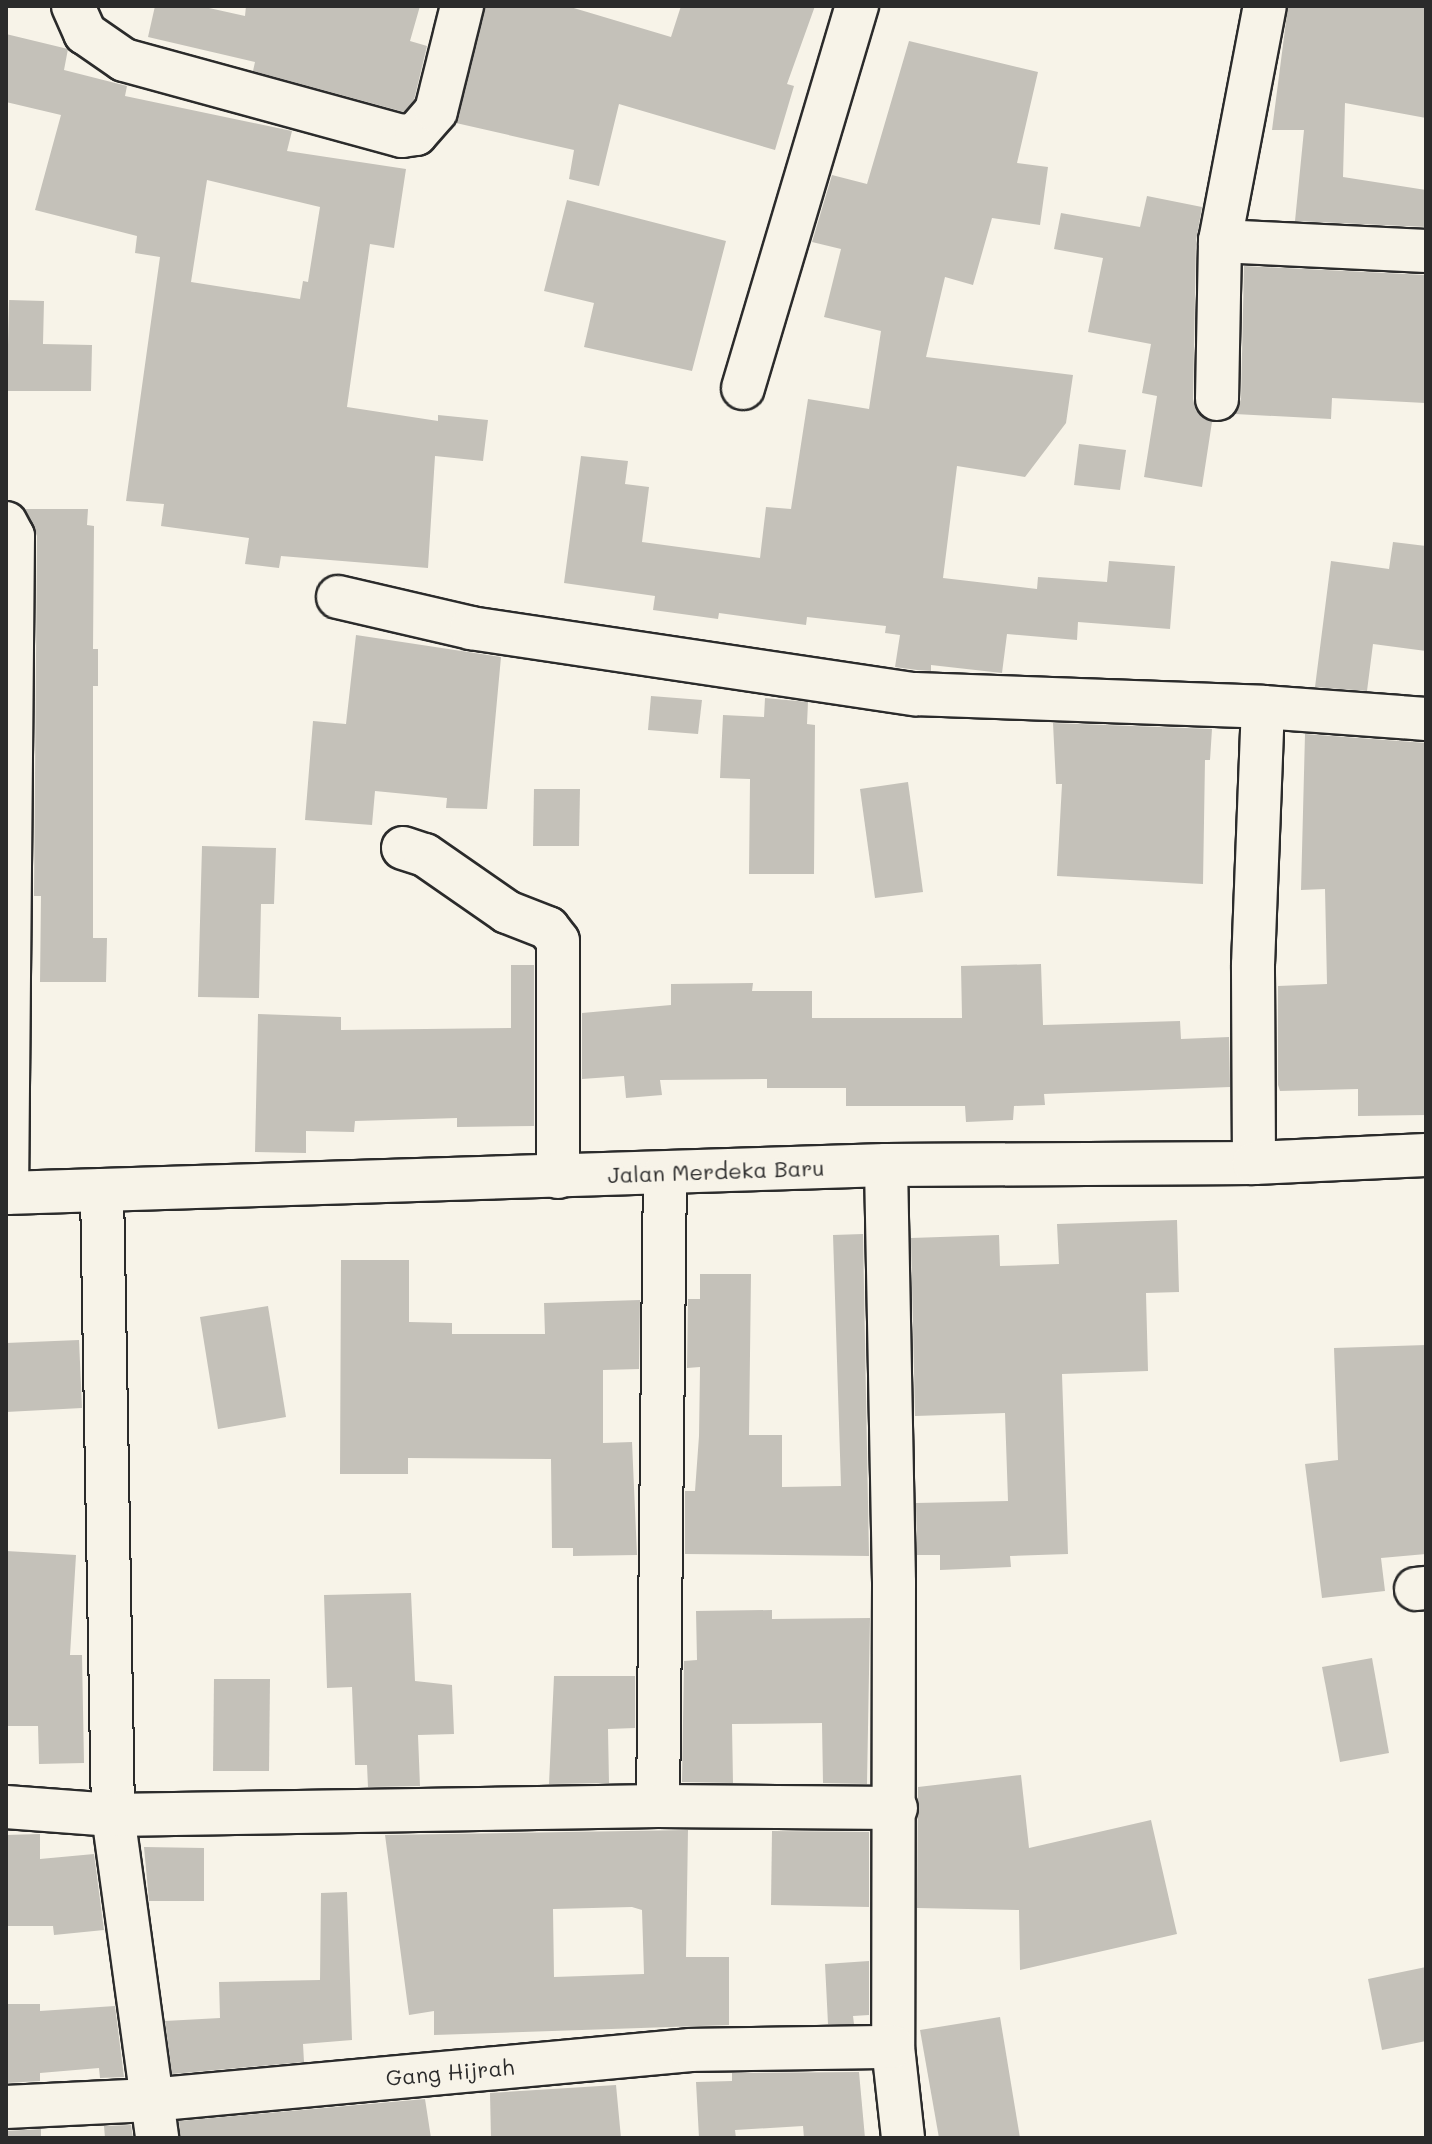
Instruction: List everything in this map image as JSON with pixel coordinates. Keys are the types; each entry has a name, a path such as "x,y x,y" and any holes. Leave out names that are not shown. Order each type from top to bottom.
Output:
{"street":[{"path":"60,8 85,33 124,60 402,136 416,134 436,111 462,6"},
{"path":"743,388 857,6"},
{"path":"1217,399 1220,241 1265,6"},
{"path":"1220,241 1426,251"},
{"path":"6,523 13,536 7,1193"},
{"path":"338,597 471,628 915,694 1263,707 1426,719"},
{"path":"1254,1163 1253,965 1263,707"},
{"path":"403,848 425,855 507,912 548,928 558,941 558,1177"},
{"name":"Jalan Merdeka Baru","path":"7,1193 886,1165 1254,1163 1426,1155"},
{"path":"886,1165 896,1808 893,2047 903,2138"},
{"path":"658,1806 665,1173"},
{"path":"102,1190 113,1815 154,2119"},
{"path":"6,1807 113,1815 658,1806 896,1808"},
{"name":"Gang Hijrah","path":"6,2107 154,2119 691,2050 893,2047"}],"building":[{"path":"155,6 200,6 245,16 246,6 420,6 410,41 427,46 414,100 404,112 253,71 255,62 148,37"},
{"path":"485,6 567,6 671,37 681,6 815,6 787,84 794,86 775,150 619,104 599,186 569,179 574,150 456,123"},
{"path":"1288,6 1426,6 1426,118 1345,103 1343,177 1426,190 1426,227 1295,221 1304,130 1272,130"},
{"path":"6,34 68,49 64,70 127,86 125,96 292,131 287,151 406,169 394,248 370,244 347,407 438,421 438,415 488,420 483,461 435,456 428,568 281,556 279,568 245,564 249,538 161,526 164,504 126,501 160,257 135,253 137,236 35,210 61,115 6,102","holes":["207,180 320,207 308,282 303,281 300,299 191,282"]},
{"path":"909,41 1038,72 1017,163 1048,167 1040,225 992,218 973,285 945,277 926,357 1073,375 1066,423 1025,477 957,466 943,578 1037,589 1038,577 1107,582 1109,561 1175,566 1170,629 1078,622 1077,640 1007,634 1002,673 931,665 931,671 917,670 895,667 900,635 885,633 886,626 807,617 806,625 719,613 718,619 653,610 655,596 564,583 581,456 628,461 625,484 649,487 642,542 760,558 766,507 791,509 808,399 869,409 881,331 824,317 841,249 812,242 832,175 867,184"},
{"path":"1147,196 1202,207 1196,241 1193,399 1196,411 1212,422 1202,487 1144,477 1157,396 1142,393 1151,344 1088,332 1103,258 1054,249 1061,213 1140,227"},
{"path":"567,200 726,241 692,371 584,347 594,303 544,291"},
{"path":"1244,266 1426,275 1425,403 1332,398 1331,419 1235,414 1241,399"},
{"path":"9,300 44,301 43,344 92,345 91,391 7,391"},
{"path":"1079,444 1126,450 1120,490 1074,485"},
{"path":"25,509 88,509 87,525 94,526 93,649 98,649 98,686 93,686 93,938 107,938 106,982 40,982 41,896 34,896 37,536"},
{"path":"1393,542 1426,546 1426,651 1373,644 1367,691 1315,687 1331,561 1389,569"},
{"path":"356,635 501,657 487,809 446,808 447,798 375,791 372,825 305,820 313,721 346,724"},
{"path":"651,696 702,700 698,734 648,730"},
{"path":"765,698 808,702 807,724 815,725 814,874 749,874 750,779 720,778 723,715 764,717"},
{"path":"1053,723 1212,729 1210,760 1205,760 1203,884 1057,876 1062,784 1056,784"},
{"path":"1305,734 1426,743 1426,1115 1358,1116 1358,1089 1280,1091 1278,1085 1278,986 1327,984 1325,889 1301,890"},
{"path":"908,782 923,892 875,898 860,789"},
{"path":"534,789 580,789 579,846 533,846"},
{"path":"202,846 276,848 274,904 261,904 259,998 198,997"},
{"path":"1041,964 1043,1025 1180,1021 1181,1039 1229,1037 1230,1087 1044,1094 1045,1105 1014,1106 1013,1120 966,1122 965,1106 846,1106 846,1088 767,1088 767,1079 660,1080 662,1095 626,1098 624,1076 582,1079 582,1013 671,1005 671,984 753,983 752,991 812,991 812,1018 962,1018 961,966"},
{"path":"511,965 534,965 534,1126 457,1127 457,1118 355,1121 354,1132 306,1131 306,1153 255,1152 258,1014 341,1017 341,1030 511,1028"},
{"path":"1177,1220 1179,1292 1146,1293 1148,1371 1062,1374 1068,1554 1010,1556 1011,1567 940,1570 940,1555 917,1555 916,1503 1008,1501 1005,1413 915,1416 911,1238 999,1235 1000,1266 1059,1264 1057,1224"},
{"path":"863,1234 869,1556 685,1554 685,1491 695,1491 700,1367 687,1368 688,1299 700,1299 700,1274 751,1274 749,1435 782,1435 782,1487 841,1486 833,1235"},
{"path":"341,1260 409,1260 409,1322 452,1323 452,1334 545,1334 544,1303 640,1300 639,1369 603,1370 603,1443 632,1442 637,1555 573,1556 573,1548 552,1548 551,1459 408,1458 408,1474 340,1474"},
{"path":"268,1306 286,1417 218,1429 200,1317"},
{"path":"79,1340 82,1408 6,1412 6,1343"},
{"path":"1426,1345 1426,1554 1381,1558 1385,1591 1322,1598 1305,1464 1338,1460 1334,1348"},
{"path":"6,1551 76,1555 70,1655 82,1655 84,1763 39,1764 38,1726 6,1726"},
{"path":"411,1593 415,1681 452,1685 454,1734 418,1735 420,1786 368,1787 367,1765 355,1765 352,1687 327,1688 324,1595"},
{"path":"772,1610 772,1619 870,1618 867,1784 823,1783 822,1723 732,1724 733,1783 682,1782 684,1661 697,1660 696,1611"},
{"path":"1372,1658 1389,1753 1340,1762 1322,1667"},
{"path":"554,1676 635,1676 635,1728 608,1729 609,1783 549,1784"},
{"path":"214,1679 270,1679 269,1771 213,1771"},
{"path":"1021,1775 1029,1848 1151,1820 1177,1934 1020,1970 1019,1910 917,1908 918,1787"},
{"path":"688,1830 686,1957 729,1957 729,2025 434,2035 434,2011 409,2015 385,1835","holes":["632,1907 642,1910 644,1974 554,1977 553,1909"]},
{"path":"772,1831 869,1832 869,1907 771,1905"},
{"path":"40,1834 40,1859 94,1854 104,1930 54,1935 53,1926 6,1926 6,1835"},
{"path":"144,1847 204,1848 204,1901 149,1901"},
{"path":"347,1892 352,2040 303,2044 304,2062 172,2074 165,2021 220,2018 219,1982 320,1980 321,1893"},
{"path":"869,1961 869,2015 853,2016 854,2024 828,2024 825,1964"},
{"path":"1426,1967 1426,2041 1382,2050 1368,1979"},
{"path":"6,2004 40,2004 40,2011 115,2006 124,2077 100,2078 99,2068 40,2073 40,2081 6,2083"},
{"path":"1000,2017 1020,2138 939,2138 920,2030"},
{"path":"859,2072 865,2138 804,2138 803,2126 735,2130 736,2138 699,2138 696,2082 732,2081 732,2073"},
{"path":"616,2085 621,2138 491,2138 490,2093"},
{"path":"425,2099 431,2138 180,2138 179,2121"},
{"path":"131,2125 133,2138 105,2138 104,2126"},
{"path":"41,2129 41,2138 6,2138 6,2131"}]}
